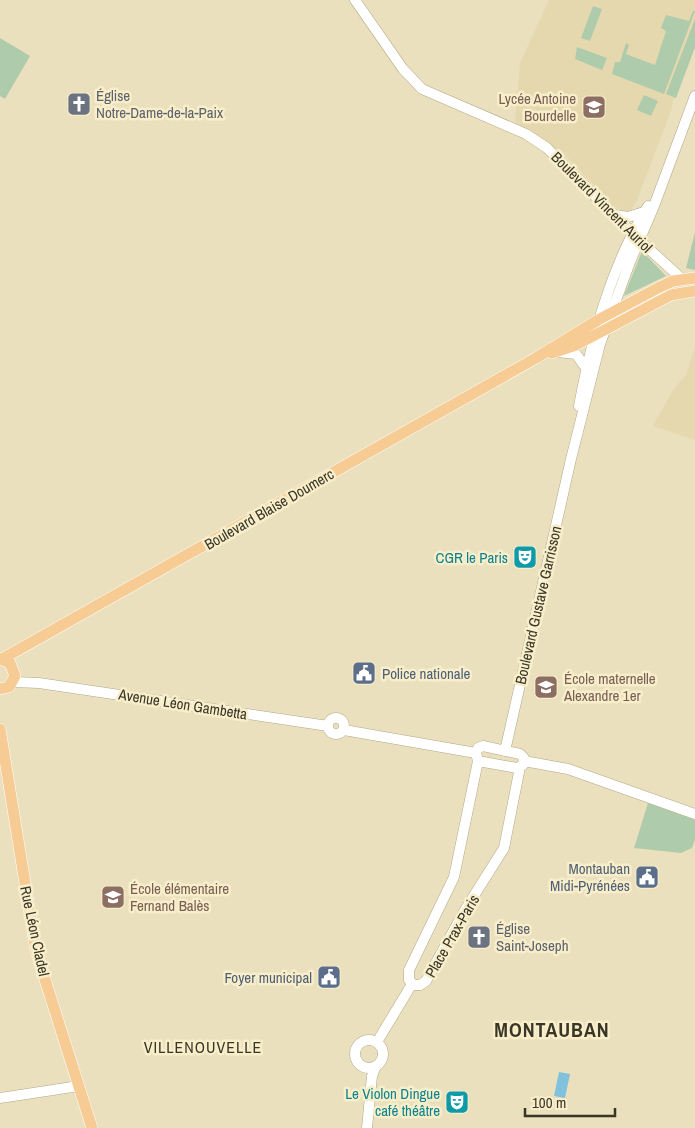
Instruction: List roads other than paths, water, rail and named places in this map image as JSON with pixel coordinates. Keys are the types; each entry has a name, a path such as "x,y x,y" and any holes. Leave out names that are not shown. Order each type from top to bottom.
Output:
{"main road":[{"name":"Boulevard Vincent Auriol","path":"357,2 403,69 422,89 526,134 555,154 636,237 682,279"},
{"path":"636,237 662,181 695,96"},
{"path":"610,314 644,212 662,181"},
{"path":"615,215 628,217 644,212"},
{"name":"Boulevard Gustave Garrisson","path":"505,751 602,325 636,237"},
{"name":"Boulevard Blaise Doumerc","path":"536,358 555,352 593,335 610,314 658,288 682,279 695,278"},
{"name":"Boulevard Blaise Doumerc","path":"1,659 536,358 602,325 670,295 695,291"},
{"name":"Boulevard Gustave Garrisson","path":"571,459 570,450 593,335"},
{"path":"555,352 576,354 586,368"},
{"path":"1,659 10,663 14,676 1,692"},
{"name":"Avenue Léon Gambetta","path":"14,676 39,683 328,726 331,720 338,718 344,722 344,730 477,757 522,764"},
{"name":"Rue Léon Cladel","path":"0,729 36,951 92,1128"},
{"path":"477,757 480,746 520,754 522,764 568,769 695,814"},
{"name":"Place Prax-Paris","path":"477,757 454,877 409,970 408,977 412,984 422,984 428,976 504,848 522,764"},
{"path":"409,970 415,966 420,966 425,969 428,976"},
{"path":"377,1042 412,984"},
{"path":"365,1128 367,1075 364,1067 356,1059 356,1047 363,1041 377,1042"},
{"path":"365,1128 372,1076 383,1054 377,1042"},
{"path":"364,1067 376,1066"},
{"path":"0,1098 79,1086"}],"water":[{"path":"559,1072 570,1074 565,1098 554,1096"}],"place":[{"name":"Église Notre-Dame-de-la-Paix","path":"79,104"},
{"name":"Lycée Antoine Bourdelle","path":"594,107"},
{"name":"CGR le Paris","path":"525,557"},
{"name":"Police nationale","path":"364,673"},
{"name":"École maternelle Alexandre 1er","path":"546,687"},
{"name":"Montauban Midi-Pyrénées","path":"647,877"},
{"name":"École élémentaire Fernand Balès","path":"113,897"},
{"name":"Église Saint-Joseph","path":"479,937"},
{"name":"Foyer municipal","path":"329,977"},
{"name":"Le Violon Dingue café théâtre","path":"457,1102"}],"district":[{"name":"MONTAUBAN","path":"552,1029"},
{"name":"VILLENOUVELLE","path":"203,1047"}]}
